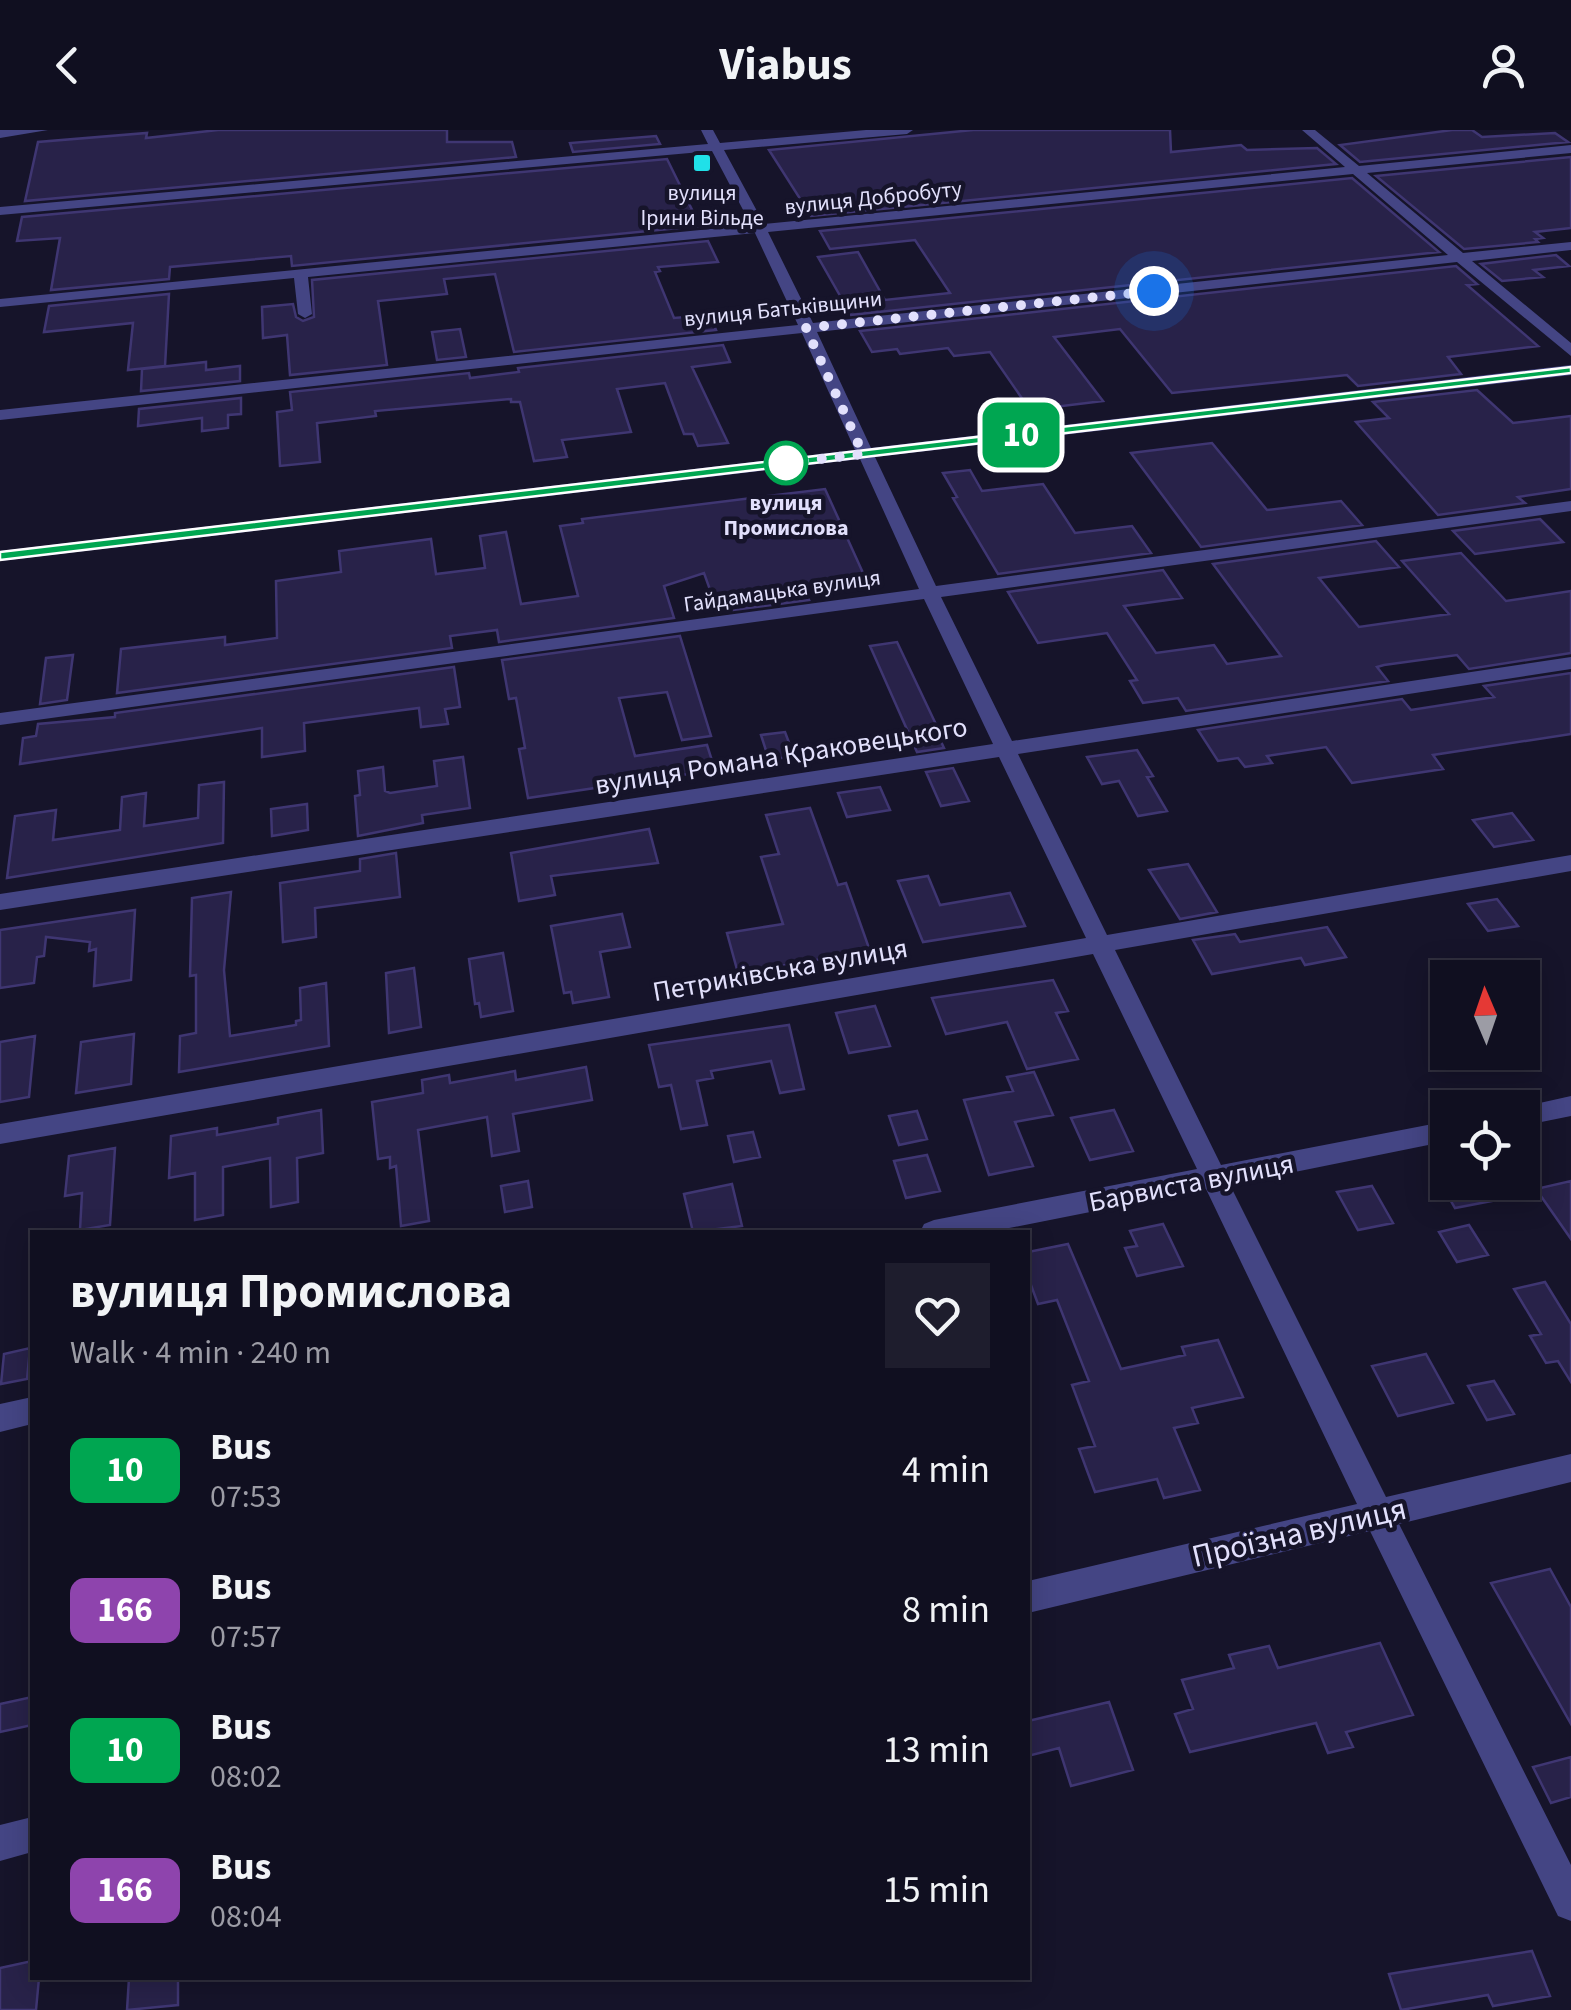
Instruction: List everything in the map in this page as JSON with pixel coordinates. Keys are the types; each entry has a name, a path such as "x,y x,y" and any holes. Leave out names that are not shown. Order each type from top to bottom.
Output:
{"street":[{"path":"0,134 42,130"},
{"path":"0,211 712,138 907,130"},
{"path":"1308,130 1571,350"},
{"path":"712,138 1374,1513 1571,1904"},
{"name":"вулиця Добробуту","path":"0,303 1571,148"},
{"name":"вулиця Батьківщини","path":"0,415 1571,246"},
{"path":"301,273 305,314"},
{"path":"0,556 1571,370"},
{"name":"Гайдамацька вулиця","path":"0,720 1571,506"},
{"name":"вулиця Романа Краковецького","path":"0,902 1571,662"},
{"name":"Петриківська вулиця","path":"0,1134 1571,863"},
{"path":"1540,1112 1571,1106"},
{"name":"Барвиста вулиця","path":"944,1230 1430,1135"},
{"path":"0,1418 30,1412"},
{"name":"Проїзна вулиця","path":"1030,1596 1571,1468"},
{"path":"0,1843 30,1836"}],"building":[{"path":"218,130 447,130 447,142 512,142 516,157 25,201 38,142 147,133 146,138"},
{"path":"973,130 1170,130 1171,152 1241,145 1247,150 1317,148 1336,164 811,216 769,150"},
{"path":"1472,130 1482,137 1555,133 1568,142 1360,162 1340,145"},
{"path":"656,136 660,144 573,152 570,143"},
{"path":"1571,157 1571,228 1535,232 1543,238 1535,239 1538,242 1464,249 1376,176"},
{"path":"667,159 700,226 292,266 291,256 170,267 169,279 51,290 60,238 17,241 22,217"},
{"path":"1352,178 1439,252 851,315 818,257 858,252 885,300 950,293 915,240 830,249 820,231"},
{"path":"708,241 718,262 658,267 660,271 655,272 674,318 710,315 716,330 514,352 495,274 444,279 447,294 378,301 387,365 290,375 287,335 263,338 262,307 293,304 296,317 303,321 314,317 312,280"},
{"path":"1556,255 1569,266 1534,270 1543,277 1502,281 1481,264"},
{"path":"1456,266 1477,284 1467,285 1538,346 1448,357 1461,374 1358,386 1347,375 1172,393 1120,329 1054,337 1103,401 1030,410 990,352 954,356 948,348 900,354 897,349 872,352 860,331"},
{"path":"169,294 165,366 128,370 133,323 44,332 49,306"},
{"path":"460,329 466,357 437,360 432,332"},
{"path":"723,345 730,362 692,367 728,443 698,446 693,434 684,434 665,383 617,389 631,432 562,440 567,457 534,461 520,402 511,399 375,411 376,416 317,423 320,462 280,466 277,412 292,410 290,392 469,373 470,378 519,372 518,368"},
{"path":"206,362 206,370 240,366 240,381 141,391 142,369"},
{"path":"1477,390 1513,423 1571,416 1571,489 1518,497 1525,503 1438,515 1356,422 1389,418 1373,402"},
{"path":"241,398 241,414 228,415 228,428 202,431 202,418 138,426 139,409"},
{"path":"1212,443 1267,510 1341,501 1362,525 1201,547 1131,453"},
{"path":"970,470 982,491 1043,484 1075,533 1132,526 1151,553 998,574 953,498 957,497 943,473"},
{"path":"825,489 868,584 805,592 809,600 718,612 704,573 664,586 674,618 499,642 497,630 450,636 452,648 117,693 121,649 225,637 225,645 277,638 276,581 341,572 339,551 431,539 436,574 485,568 480,536 506,532 521,604 578,596 560,526 583,523 582,519"},
{"path":"1540,519 1563,542 1475,554 1453,531"},
{"path":"1376,541 1399,567 1319,578 1359,627 1449,614 1402,561 1461,553 1506,601 1571,591 1571,653 1469,669 1457,655 1384,665 1377,667 1388,681 1186,711 1178,698 1143,703 1130,681 1137,680 1107,633 1038,643 1008,592 1163,570 1182,598 1124,606 1156,653 1214,645 1227,664 1281,656 1213,564"},
{"path":"680,636 711,736 682,740 667,692 619,698 635,756 707,745 715,770 528,798 519,749 525,748 516,698 509,699 502,660"},
{"path":"897,642 944,748 917,752 870,646"},
{"path":"73,655 67,700 40,704 46,658"},
{"path":"454,667 460,707 445,709 448,724 421,727 419,708 304,723 305,751 262,757 262,728 20,764 23,738 36,736 38,724 115,717 115,713"},
{"path":"1571,673 1571,734 1433,755 1443,769 1352,783 1326,747 1267,756 1272,763 1245,767 1238,758 1218,761 1198,730 1402,699 1411,710 1494,697 1484,686"},
{"path":"785,732 794,756 769,760 761,735"},
{"path":"1137,750 1167,811 1138,816 1119,781 1102,784 1087,757"},
{"path":"463,757 470,808 422,815 423,823 358,836 358,771 383,767 385,791 390,793 437,786 434,761"},
{"path":"953,768 969,801 941,806 926,772"},
{"path":"224,782 223,843 7,878 15,816 56,810 53,840 120,830 122,797 146,793 144,826 198,818 199,785"},
{"path":"880,787 890,810 847,817 838,793"},
{"path":"307,804 308,830 272,836 271,809"},
{"path":"810,808 838,885 846,883 870,951 738,973 727,933 783,924 761,857 779,854 766,815"},
{"path":"1512,813 1533,840 1494,847 1473,820"},
{"path":"649,829 658,863 551,876 555,895 519,901 511,853"},
{"path":"396,853 400,897 315,908 316,937 283,942 280,883 360,871 360,859"},
{"path":"1188,864 1217,912 1180,919 1149,870"},
{"path":"928,876 940,905 1010,893 1025,926 923,942 898,881"},
{"path":"231,892 224,970 230,1036 296,1025 301,1020 300,988 326,983 329,1046 179,1072 180,1036 196,1033 196,975 190,976 192,898"},
{"path":"1497,899 1518,926 1488,931 1468,904"},
{"path":"135,910 131,980 94,986 96,949 89,951 90,942 46,937 44,956 37,957 34,983 0,988 0,930"},
{"path":"622,914 630,947 600,952 609,997 573,1003 571,992 564,993 551,926"},
{"path":"1327,927 1346,957 1305,965 1301,958 1212,974 1193,940 1235,934 1240,942"},
{"path":"503,953 513,1011 481,1017 479,1003 475,1004 469,959"},
{"path":"414,968 421,1027 389,1033 386,973"},
{"path":"1053,980 1068,1011 1056,1013 1078,1059 1027,1069 1007,1022 946,1034 932,998"},
{"path":"875,1006 890,1046 849,1053 836,1013"},
{"path":"789,1025 804,1089 780,1093 771,1061 711,1071 713,1078 697,1081 707,1125 681,1129 671,1085 659,1087 649,1045"},
{"path":"134,1034 131,1084 76,1093 81,1042"},
{"path":"35,1036 29,1097 0,1102 0,1042"},
{"path":"586,1067 592,1100 513,1114 519,1151 492,1156 487,1117 418,1130 429,1221 401,1226 396,1166 390,1168 390,1157 378,1159 372,1102 423,1093 422,1080 449,1075 450,1083 515,1071 516,1080"},
{"path":"1034,1072 1053,1115 1015,1122 1033,1166 989,1175 964,1100 1013,1091 1007,1077"},
{"path":"321,1110 323,1153 297,1158 298,1202 271,1207 270,1158 223,1167 223,1215 195,1220 195,1173 169,1178 171,1136 217,1128 217,1135 278,1124 278,1118"},
{"path":"1114,1110 1133,1151 1090,1160 1071,1118"},
{"path":"917,1111 927,1139 899,1145 889,1116"},
{"path":"753,1132 760,1157 734,1162 728,1136"},
{"path":"115,1148 110,1225 80,1230 82,1193 65,1196 69,1156"},
{"path":"927,1155 940,1191 906,1198 894,1161"},
{"path":"528,1181 532,1207 505,1212 501,1186"},
{"path":"1571,1181 1571,1239 1540,1195 1540,1188"},
{"path":"732,1184 742,1226 693,1230 684,1194"},
{"path":"1372,1186 1393,1223 1358,1230 1337,1192"},
{"path":"1450,1200 1497,1200 1455,1208"},
{"path":"1163,1224 1183,1266 1137,1276 1125,1248 1137,1246 1130,1231"},
{"path":"1469,1225 1488,1255 1457,1262 1439,1232"},
{"path":"1068,1244 1121,1369 1185,1355 1182,1347 1218,1340 1243,1397 1192,1408 1198,1423 1174,1428 1200,1490 1164,1498 1157,1479 1095,1492 1079,1449 1095,1446 1072,1385 1089,1381 1057,1300 1038,1304 1030,1282 1030,1252"},
{"path":"1545,1282 1571,1324 1571,1382 1558,1361 1546,1363 1530,1336 1541,1334 1514,1289"},
{"path":"30,1348 27,1379 1,1384 4,1354"},
{"path":"1426,1354 1453,1403 1398,1416 1372,1366"},
{"path":"1494,1381 1514,1414 1487,1420 1468,1386"},
{"path":"1550,1569 1571,1607 1571,1724 1491,1583"},
{"path":"1380,1643 1413,1715 1346,1732 1353,1747 1328,1753 1316,1723 1190,1752 1175,1714 1193,1709 1182,1680 1234,1668 1229,1655 1269,1646 1278,1668"},
{"path":"30,1697 30,1725 0,1732 0,1704"},
{"path":"1109,1702 1133,1770 1071,1786 1059,1748 1030,1755 1030,1721"},
{"path":"1571,1757 1571,1797 1551,1803 1533,1767"},
{"path":"1532,1951 1550,1996 1493,2006 1488,1995 1401,2010 1389,1974"},
{"path":"30,1961 30,1980 39,1980 36,2010 0,2010 0,1968"},
{"path":"129,1980 178,1980 178,2005 127,2010"}],"bus line":[{"name":"10","path":"0,556 1571,370"}],"place":[{"name":"вулиця Ірини Вільде","path":"702,163"},
{"name":"вулиця Промислова","path":"786,463"}],"route":[{"path":"786,463 863,454 806,328 1154,291"}]}
